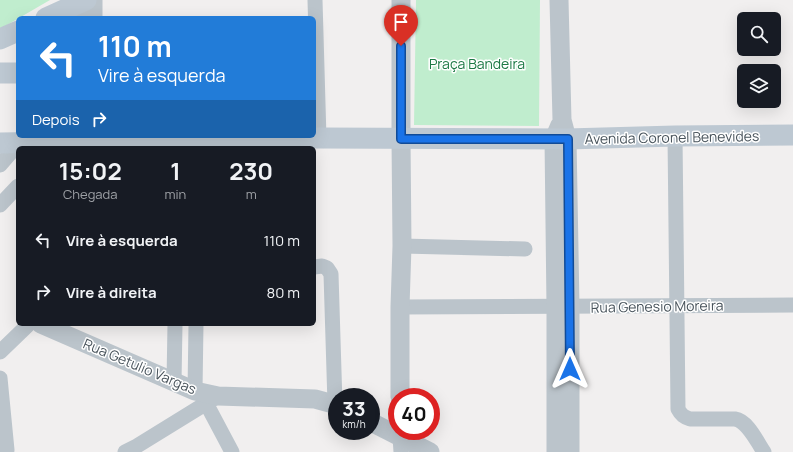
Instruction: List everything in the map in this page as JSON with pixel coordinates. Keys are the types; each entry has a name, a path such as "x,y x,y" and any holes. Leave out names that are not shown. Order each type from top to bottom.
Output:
{"main road":[{"path":"51,16 84,4"},
{"path":"0,39 16,32"},
{"path":"0,73 16,73"},
{"name":"Avenida Coronel Benevides","path":"20,141 52,145 89,139 401,139 561,133 675,136 793,135"}],"street":[{"path":"315,0 315,16"},
{"path":"400,388 402,246 401,0"},
{"path":"559,0 563,307 568,450"},
{"path":"84,4 93,16"},
{"path":"316,34 319,138"},
{"path":"675,136 678,409 684,418 740,420 744,423 764,452"},
{"path":"0,165 20,141"},
{"path":"0,205 16,189"},
{"path":"402,246 525,249"},
{"path":"316,267 322,266 327,268 330,270 331,274 335,388"},
{"name":"Rua Genesio Moreira","path":"400,307 793,305"},
{"path":"0,352 27,326"},
{"name":"Rua Getulio Vargas","path":"46,326 207,397 299,398 315,399 328,402"},
{"path":"174,382 175,326"},
{"path":"196,326 207,397 232,452"},
{"path":"0,378 5,449"},
{"path":"125,452 137,446 207,397"},
{"path":"400,440 430,452"}],"green space":[{"path":"0,0 50,0 22,16 16,16 16,20 0,29"},
{"name":"Praça Bandeira","path":"416,0 540,0 539,126 414,125"}],"route":[{"path":"401,46 401,139 568,139 570,369"}]}
